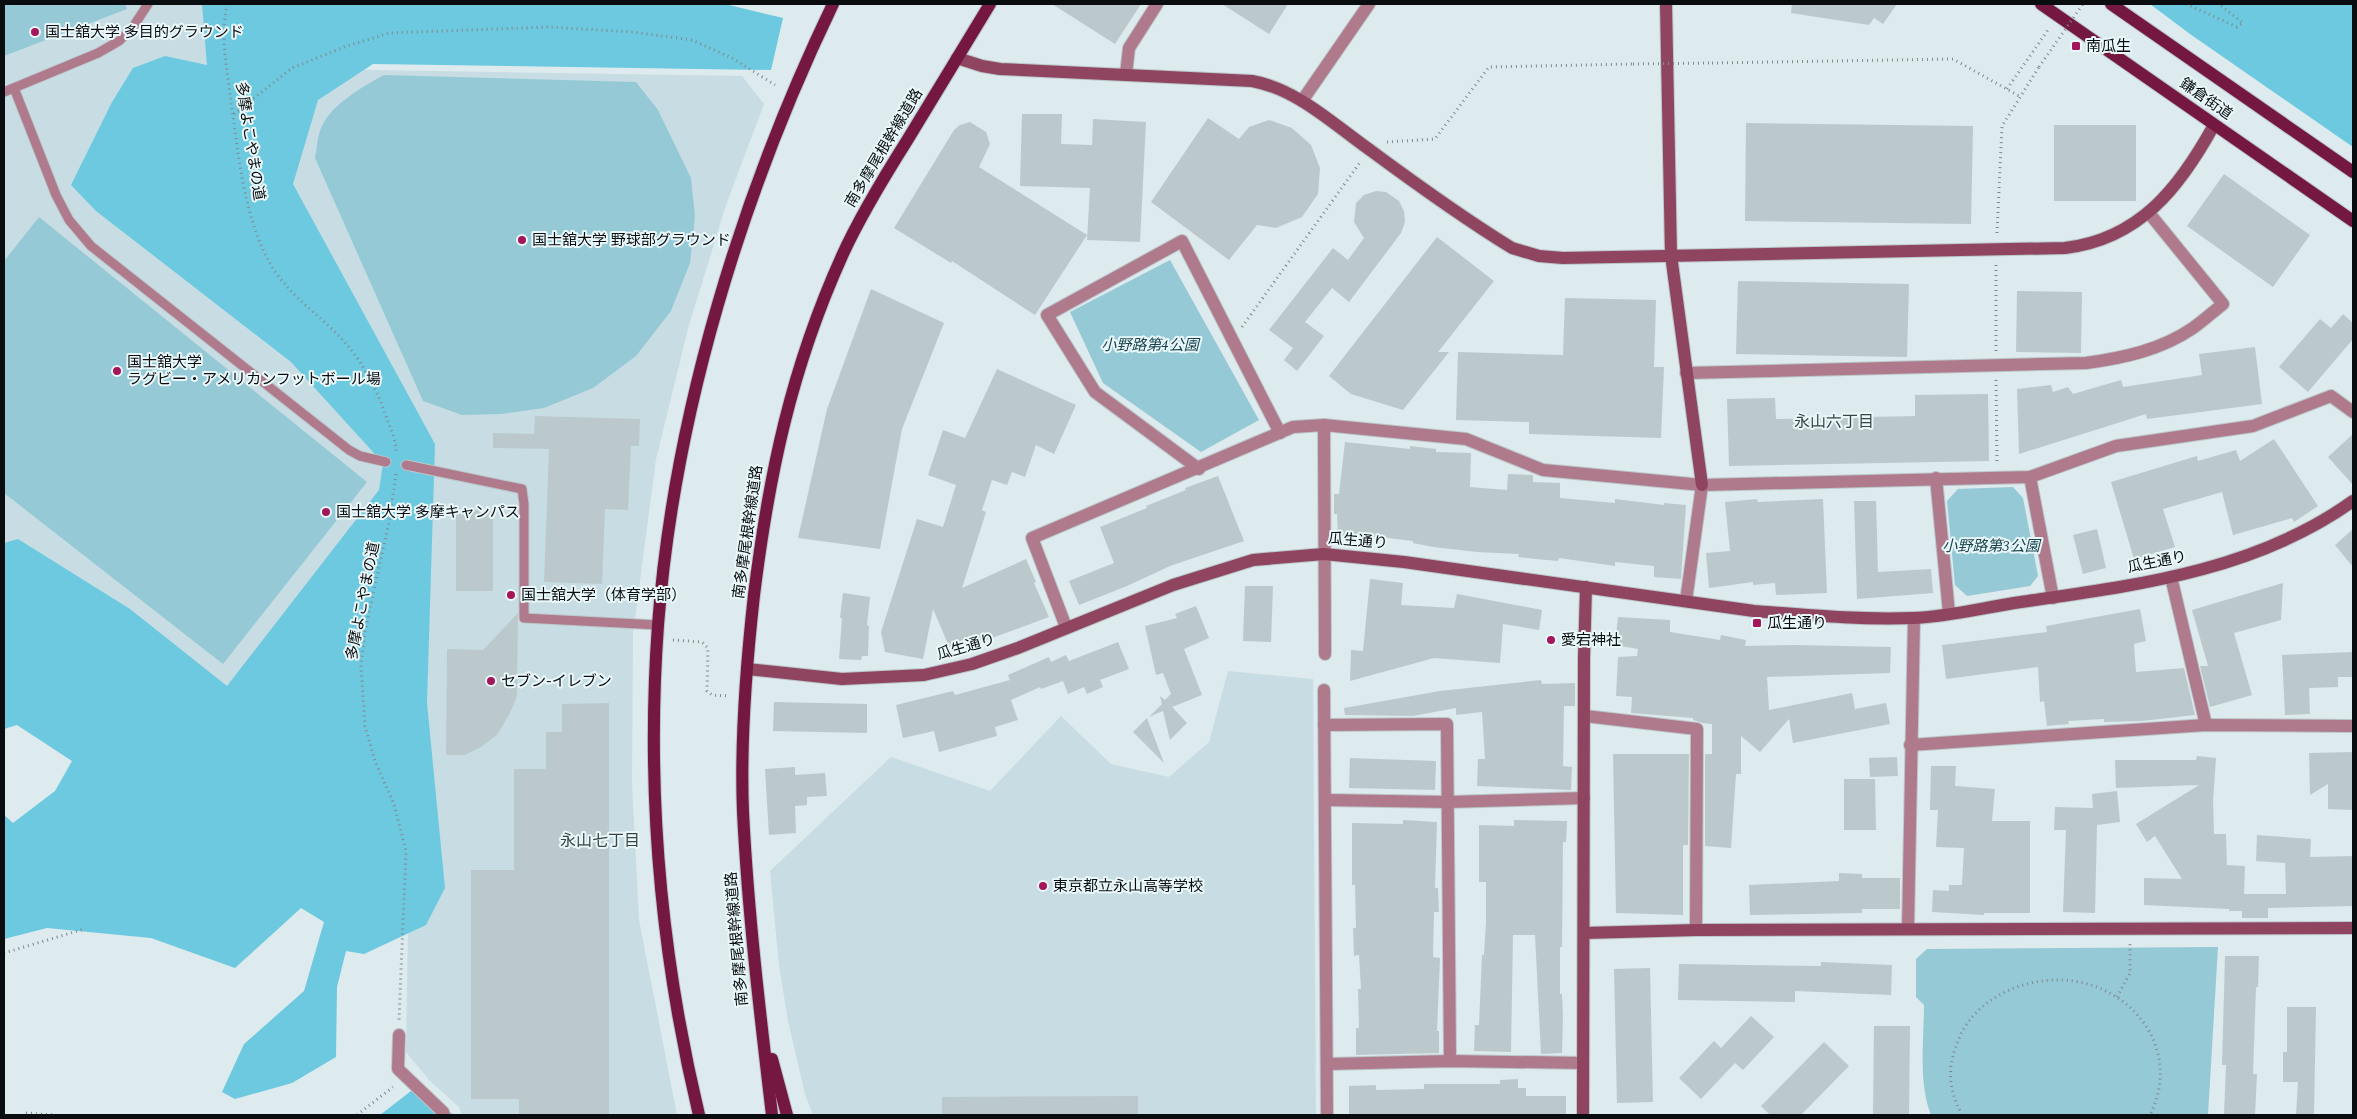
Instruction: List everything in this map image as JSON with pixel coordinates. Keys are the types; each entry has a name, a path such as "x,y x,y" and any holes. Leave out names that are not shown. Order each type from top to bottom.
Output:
{"main road":[{"path":"699,1115 677,1016 662,894 655,788 658,625 676,488 708,344 726,280 774,139 813,45 833,4"},
{"name":"南多摩尾根幹線道路","path":"772,1115 752,932 743,811 747,669 764,518 786,413 803,355 843,254 867,207 990,4"},
{"name":"鎌倉街道","path":"2041,4 2353,221"},
{"name":"鎌倉街道","path":"2111,4 2353,172"},
{"path":"761,1018 787,1115"}],"street":[{"path":"1126,74 1129,48 1156,4"},
{"path":"1302,101 1369,4"},
{"path":"1666,4 1671,255 1702,485 1686,601"},
{"path":"957,58 982,66 1000,69 1126,74 1265,83 1302,101 1369,150 1512,248 1539,256 1563,258 2087,246 2131,226 2162,201 2201,149 2214,125"},
{"path":"1686,373 2086,363 2123,358 2154,348 2192,329 2223,304 2149,213"},
{"path":"1199,469 1095,392 1047,314 1182,241 1280,433"},
{"path":"1066,628 1032,538 1293,428 1324,425 1466,438 1543,470 1702,485 2030,476 2116,446 2253,426 2330,396 2353,412"},
{"path":"1324,425 1325,654"},
{"path":"2030,476 2053,598"},
{"path":"1936,478 1949,613"},
{"name":"瓜生通り","path":"747,669 842,679 924,675 972,664 1018,648 1173,585 1254,560 1324,554 1404,562 1686,601 1798,614 1914,618 2053,598 2171,577 2220,566 2262,552 2303,532 2353,501"},
{"path":"2171,577 2206,725"},
{"path":"1583,1115 1584,658 1586,587"},
{"path":"1908,929 1910,745 1914,618"},
{"path":"1324,690 1327,1115"},
{"path":"1585,716 1696,730 1696,930"},
{"path":"1324,725 1447,724 1450,1061"},
{"path":"1910,745 2206,725 2353,726"},
{"path":"1326,800 1448,802 1584,798"},
{"path":"1584,933 1696,930 2353,928"},
{"path":"399,1035 398,1070 444,1115"},
{"path":"1328,1064 1450,1061 1583,1063"}],"lane":[{"path":"4,92 98,53 119,41 131,30 148,4"},
{"path":"14,88 56,195 69,220 91,246 349,450 360,456 386,462"},
{"path":"406,465 522,489 524,504 524,618 658,625"}],"path":[{"name":"多摩よこやまの道","path":"227,4 223,46 244,190 261,243 274,269 290,291 342,339 364,368 391,429 396,448 396,457"},
{"path":"1997,476 1996,249 2002,126 2039,67 2083,4"},
{"path":"2186,4 2237,27 2243,23 2219,4"},
{"path":"233,114 292,68 344,47 389,33 548,27 633,32 692,40 734,59 775,84"},
{"path":"2007,89 2048,30"},
{"path":"1246,336 1242,328 1369,150 1385,142 1435,139 1489,67 1953,59 2021,97"},
{"name":"多摩よこやまの道","path":"396,466 389,522 365,631 361,666 365,726 375,761 394,804 406,851 399,1035"},
{"path":"672,640 702,642 708,648 707,691 712,695 733,697"},
{"path":"4,953 84,929"},
{"path":"2117,997 2130,973 2130,942"},
{"path":"1962,1115 1955,1100 1949,1077 1952,1053 1964,1029 1981,1008 2002,993 2048,981 2073,981 2098,988 2117,997 2139,1016 2155,1039 2161,1063 2160,1085 2155,1106 2150,1115"},
{"path":"357,1115 393,1089 398,1070"},
{"path":"26,1113 54,1115"}],"shaded area":[{"name":"国士舘大学 多摩キャンパス","path":"4,4 216,4 311,69 742,76 764,104 726,205 689,325 656,459 633,634 632,783 639,920 677,1115 462,1115 459,1107 430,1081 406,1052 408,927 4,684"},
{"path":"202,4 725,4 783,18 771,70 373,64 318,100 293,184 435,444 427,703 445,888 426,925 364,954 346,951 337,987 336,1057 292,1083 235,1099 222,1092 244,1044 304,991 324,922 301,908 235,968 151,938 47,928 4,939 4,815 13,823 55,791 72,761 17,725 4,729 4,543 18,539 130,609 227,686 379,490 383,463 291,362 96,211 71,185 112,102 133,68 165,56 207,65"},
{"path":"2150,4 2353,4 2353,147 2190,34"},
{"name":"東京都立永山高等学校","path":"1228,671 1313,679 1316,1115 813,1115 805,1094 788,1021 779,965 770,871 891,757 990,791 1061,716 1111,764 1169,777 1209,742"},
{"path":"411,1091 453,1114 454,1115 380,1115"}],"green space":[{"name":"国士舘大学 多目的グラウンド","path":"4,4 125,4 127,9 4,56"},
{"name":"国士舘大学 野球部グラウンド","path":"384,75 636,82 658,110 691,178 695,216 690,263 671,311 636,356 593,388 544,408 501,414 462,415 423,401 315,158 320,131 330,113 347,98"},
{"name":"国士舘大学 ラグビー・アメリカンフットボール場","path":"39,217 367,482 223,664 4,493 4,261"},
{"name":"小野路第4公園","path":"1170,260 1259,420 1201,452 1103,383 1070,312"},
{"name":"小野路第3公園","path":"2013,487 2023,498 2038,576 2030,586 1967,596 1955,585 1947,501 1958,489"},
{"path":"2218,947 2208,1115 1931,1115 1924,1089 1923,1075 1924,1005 1916,997 1916,959 1927,949"}],"building":[{"path":"1052,4 1141,4 1115,44"},
{"path":"1222,4 1288,4 1269,34"},
{"path":"1792,4 1897,4 1883,24 1874,18 1869,25 1791,13"},
{"path":"1022,114 1062,114 1061,144 1092,145 1093,119 1146,122 1140,242 1087,240 1090,188 1020,186"},
{"path":"1208,118 1239,139 1249,127 1269,120 1292,128 1311,145 1320,168 1318,194 1302,217 1276,228 1257,225 1229,260 1151,202"},
{"path":"970,122 986,132 990,144 979,167 1087,235 1035,315 952,261 951,263 894,228 954,130 960,125"},
{"path":"1746,123 1973,126 1971,224 1745,221"},
{"path":"2054,125 2136,125 2136,201 2054,201"},
{"path":"2224,174 2310,235 2273,287 2187,226"},
{"path":"1376,191 1386,192 1399,201 1404,211 1405,222 1401,233 1349,302 1332,288 1305,322 1324,336 1297,371 1284,360 1293,348 1269,330 1333,248 1348,260 1364,238 1354,222 1356,203 1364,195"},
{"path":"1437,237 1494,281 1438,352 1449,352 1403,410 1351,394 1329,376"},
{"path":"1738,281 1909,284 1907,357 1736,354"},
{"path":"871,289 944,323 902,429 880,549 798,538 827,409"},
{"path":"2017,291 2082,292 2081,353 2016,352"},
{"path":"1565,298 1656,300 1654,367 1664,367 1661,438 1529,434 1529,422 1456,420 1458,352 1563,355"},
{"path":"2343,314 2353,323 2353,339 2308,392 2279,367 2320,319 2331,328"},
{"path":"2255,347 2262,404 2147,419 2146,414 2019,454 2017,389 2051,385 2053,392 2068,387 2073,394 2121,380 2123,387 2202,375 2199,354"},
{"path":"997,369 1076,405 1054,454 1036,445 1025,477 1012,472 1007,485 992,480 982,510 986,512 962,588 1026,559 1049,617 981,642 979,638 951,651 933,609 923,659 885,652 881,632 917,519 943,527 956,485 928,475 943,430 965,438"},
{"path":"1988,394 1989,461 1729,466 1727,399 1775,398 1776,419 1915,416 1915,395"},
{"path":"535,416 640,419 639,446 631,446 628,510 605,509 602,584 544,582 549,449 493,448 493,433 534,434"},
{"path":"2353,434 2353,485 2328,457"},
{"path":"2274,439 2318,506 2294,522 2292,518 2233,535 2222,492 2163,509 2175,547 2134,559 2111,482 2197,456 2198,461 2236,450 2240,461"},
{"path":"1345,442 1410,449 1410,446 1436,449 1436,452 1471,453 1470,487 1507,490 1508,474 1533,475 1533,482 1560,483 1560,498 1615,503 1615,499 1664,505 1664,503 1686,505 1681,579 1654,577 1654,566 1615,562 1615,566 1559,558 1558,561 1536,559 1518,557 1519,554 1433,547 1413,543 1413,541 1380,537 1338,538 1337,514 1334,514 1334,494 1339,494"},
{"path":"1218,476 1244,541 1170,566 1079,605 1069,581 1114,563 1100,527 1147,508 1146,506 1186,490 1185,488"},
{"path":"1757,499 1758,502 1823,499 1827,593 1776,595 1775,583 1753,585 1753,582 1709,588 1706,553 1730,551 1725,502"},
{"path":"1854,501 1876,501 1878,572 1931,569 1933,593 1857,599"},
{"path":"456,510 493,510 493,591 456,591"},
{"path":"2097,529 2106,568 2083,574 2073,535"},
{"path":"2353,529 2353,567 2335,545"},
{"path":"1370,579 1403,583 1401,605 1454,608 1457,594 1542,610 1539,630 1503,624 1500,663 1434,658 1350,681 1351,650 1363,651"},
{"path":"2283,583 2281,620 2234,633 2252,695 2210,707 2200,666 2208,666 2192,610"},
{"path":"1245,586 1273,586 1271,642 1243,641"},
{"path":"843,593 870,597 867,625 869,626 868,656 862,656 861,660 839,659"},
{"path":"1196,606 1209,638 1184,649 1202,695 1172,707 1187,723 1170,740 1163,711 1149,717 1162,704 1160,696 1165,700 1171,694 1163,673 1156,675 1145,626 1177,618 1175,614"},
{"path":"2140,609 2146,641 2134,644 2136,672 2184,668 2195,715 2142,721 2104,722 2104,719 2068,721 2069,724 2047,726 2044,701 2040,702 2038,667 1946,679 1942,645 2047,632 2046,626"},
{"path":"518,613 517,696 510,713 497,735 481,747 465,755 446,755 447,649 483,650"},
{"path":"1618,617 1670,620 1670,632 1720,640 1721,635 1746,640 1745,646 1891,647 1890,673 1767,677 1769,710 1852,693 1855,709 1886,703 1890,724 1793,743 1789,719 1760,752 1741,736 1741,774 1736,774 1731,848 1705,846 1705,754 1712,754 1712,724 1693,720 1693,718 1631,713 1632,697 1616,696 1618,657 1637,656 1638,649 1615,645"},
{"path":"1118,642 1129,669 1100,680 1103,687 1087,694 1084,687 1068,694 1063,681 1041,689 1040,687 1011,700 1018,720 995,727 997,736 939,752 934,731 903,738 896,705 953,691 955,695 1010,680 1008,675 1049,657 1051,662 1066,655 1069,661"},
{"path":"2353,652 2353,677 2338,677 2338,687 2309,688 2310,714 2285,715 2282,655"},
{"path":"1541,680 1542,684 1575,683 1575,706 1564,706 1563,766 1572,767 1571,790 1477,786 1478,759 1485,759 1482,712 1456,715 1456,708 1413,716 1345,715 1344,708 1440,691"},
{"path":"774,702 867,704 867,733 773,731"},
{"path":"609,703 609,1115 519,1115 519,1099 471,1099 471,870 514,870 514,769 546,769 546,732 562,732 562,704"},
{"path":"1147,718 1164,763 1133,732"},
{"path":"2353,752 2353,810 2328,809 2328,784 2310,795 2309,753"},
{"path":"1613,754 1689,754 1688,845 1683,845 1683,915 1616,913"},
{"path":"2197,756 2216,758 2213,801 2214,834 2226,834 2227,865 2245,866 2244,894 2286,894 2285,863 2256,861 2257,835 2311,839 2310,857 2353,856 2353,906 2268,908 2268,918 2242,918 2242,911 2229,911 2229,909 2144,905 2144,878 2182,879 2155,836 2147,842 2136,824 2199,785 2116,788 2115,760 2196,760"},
{"path":"1897,757 1898,776 1870,777 1869,758"},
{"path":"1350,758 1436,761 1435,790 1349,788"},
{"path":"1931,766 1956,766 1955,786 1995,789 1992,821 2030,821 2030,913 1984,913 1984,915 1932,912 1933,890 1949,891 1949,885 1962,885 1964,848 1936,847 1938,810 1930,810"},
{"path":"795,767 795,775 825,773 827,796 807,797 807,805 795,806 796,833 769,835 765,769"},
{"path":"1844,779 1875,779 1876,830 1844,830"},
{"path":"2117,791 2120,822 2097,825 2095,913 2063,912 2066,830 2054,830 2055,807 2093,808 2092,794"},
{"path":"1403,820 1437,822 1435,888 1438,888 1439,912 1434,912 1433,957 1440,958 1437,1031 1439,1031 1439,1053 1356,1055 1356,1028 1359,1028 1358,989 1361,989 1359,955 1354,956 1353,928 1356,928 1355,885 1352,885 1352,823 1403,824"},
{"path":"1514,820 1567,821 1566,842 1563,842 1562,947 1560,947 1560,994 1562,994 1563,1016 1562,1053 1541,1054 1535,935 1513,935 1511,1052 1474,1051 1475,1025 1479,1025 1482,955 1484,955 1486,923 1486,882 1479,882 1479,825 1514,826"},
{"path":"1839,873 1862,874 1862,878 1900,878 1900,909 1862,909 1862,913 1750,915 1749,885 1839,881"},
{"path":"2225,956 2259,956 2253,1074 2257,1074 2255,1115 2224,1115 2226,1065 2222,1065"},
{"path":"1821,962 1892,965 1891,995 1795,991 1795,1002 1678,1000 1679,964 1821,966"},
{"path":"1650,968 1653,1102 1617,1103 1614,969"},
{"path":"2287,1007 2316,1007 2314,1115 2296,1115 2298,1082 2283,1082 2283,1052 2287,1052"},
{"path":"1751,1016 1774,1037 1743,1070 1735,1063 1701,1099 1679,1078 1714,1041 1721,1048"},
{"path":"1874,1026 1910,1026 1909,1115 1873,1115"},
{"path":"1824,1042 1849,1066 1801,1115 1770,1115 1761,1106"},
{"path":"1518,1079 1518,1088 1526,1088 1526,1096 1566,1096 1566,1115 1349,1115 1349,1086 1376,1085 1376,1090 1424,1089 1424,1084 1500,1084 1500,1080"},
{"path":"1138,1096 1138,1115 942,1115 942,1097"}],"place":[{"name":"国士舘大学 多目的グラウンド","path":"35,32"},
{"name":"南瓜生","path":"2076,46"},
{"name":"国士舘大学 野球部グラウンド","path":"522,240"},
{"name":"国士舘大学 ラグビー・アメリカンフットボール場","path":"117,371"},
{"name":"国士舘大学 多摩キャンパス","path":"326,512"},
{"name":"国士舘大学（体育学部）","path":"511,595"},
{"name":"瓜生通り","path":"1757,623"},
{"name":"愛宕神社","path":"1551,640"},
{"name":"セブン-イレブン","path":"491,681"},
{"name":"東京都立永山高等学校","path":"1043,886"}],"district":[{"name":"永山六丁目","path":"1834,422"},
{"name":"永山七丁目","path":"600,841"}]}
